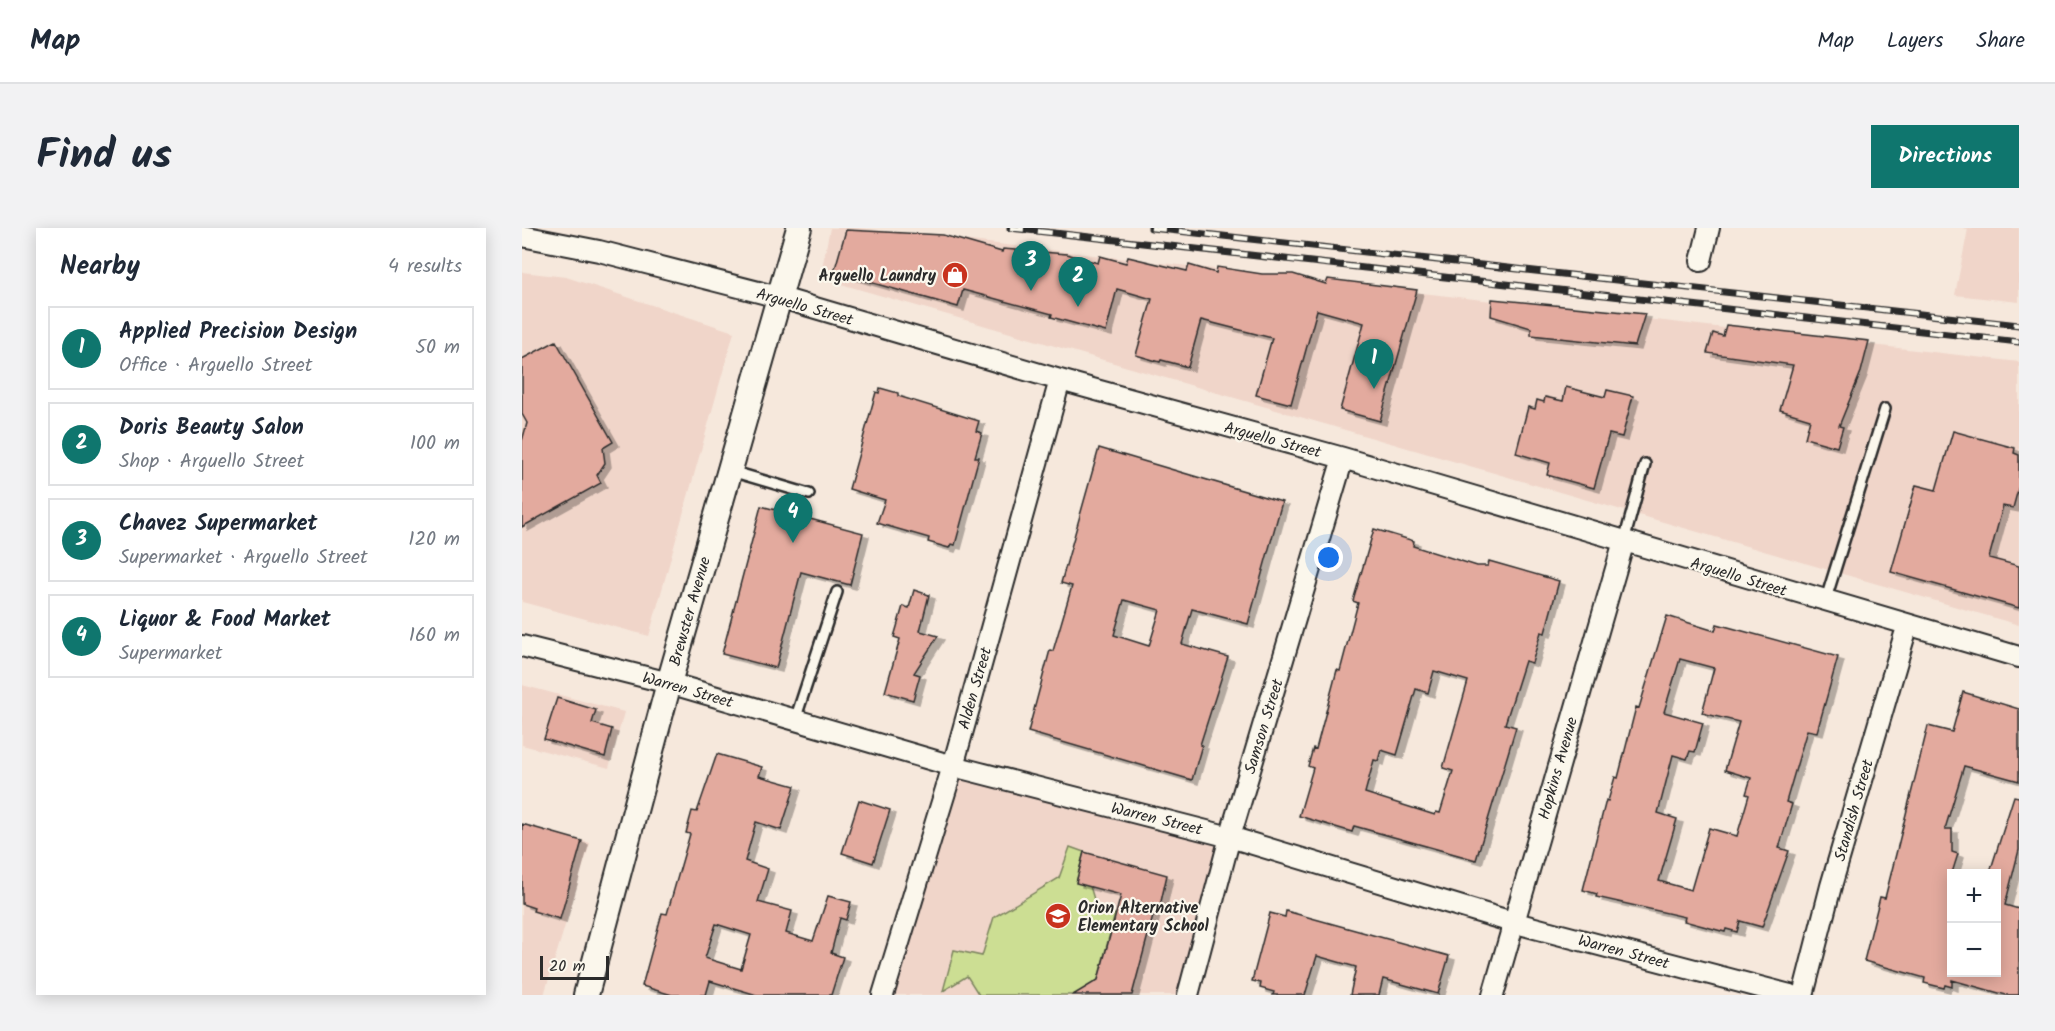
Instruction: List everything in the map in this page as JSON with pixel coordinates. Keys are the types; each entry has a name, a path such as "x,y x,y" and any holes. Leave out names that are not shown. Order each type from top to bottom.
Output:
{"street":[{"name":"Brewster Avenue","path":"586,995 669,683 799,228"},
{"path":"1701,261 1710,228"},
{"name":"Arguello Street","path":"522,236 599,251 778,297 1060,380 1343,458 1907,627 2019,657"},
{"name":"Alden Street","path":"883,995 952,766 1060,380"},
{"name":"Samson Street","path":"1188,995 1230,837 1343,458"},
{"name":"Hopkins Avenue","path":"1493,995 1512,922 1624,541"},
{"name":"Standish Street","path":"1803,995 1831,886 1907,627"},
{"name":"Warren Street","path":"522,646 669,683 952,766 1230,837 1512,922 1790,995"}],"lane":[{"path":"1825,602 1885,409"},
{"path":"1624,541 1645,464"},
{"path":"729,471 809,494"},
{"path":"795,720 837,592"}],"shaded area":[{"path":"830,228 859,228 2019,362 2019,625 820,278"},
{"path":"1962,228 2019,228 2019,302 1955,295 1968,229"},
{"path":"522,272 566,277 734,332 649,636 522,602"},
{"path":"522,685 624,712 609,768 522,745"},
{"name":"Orion Alternative Elementary School","path":"953,766 1230,837 1188,995 883,995"},
{"path":"522,824 590,843 544,995 522,995"}],"green space":[{"path":"1070,847 1084,852 1076,882 1090,886 1096,906 1115,914 1097,983 1073,995 979,995 967,976 943,991 954,950 982,956 994,917 1059,878"}],"building":[{"path":"846,230 943,235 1002,252 1003,249 1067,254 1098,263 1100,256 1126,263 1128,257 1187,271 1189,265 1216,273 1217,267 1262,274 1293,274 1326,284 1328,279 1417,290 1380,421 1340,410 1364,323 1317,310 1291,404 1256,395 1272,338 1201,320 1188,367 1161,360 1160,362 1136,355 1152,299 1117,289 1106,332 1051,317 1052,314 963,290 958,307 834,272"},
{"path":"1492,299 1645,314 1635,346 1531,335 1531,328 1491,316"},
{"path":"1726,325 1869,341 1861,372 1839,426 1843,427 1837,447 1805,438 1810,419 1780,410 1793,365 1707,353 1713,333 1723,336"},
{"path":"556,341 613,442 603,448 605,463 597,475 601,483 522,527 522,441 527,423 522,414 522,359"},
{"path":"1566,387 1605,397 1607,390 1633,396 1622,437 1609,434 1594,488 1547,475 1550,463 1516,453 1528,407 1535,409 1537,400 1544,402 1545,397 1563,401"},
{"path":"880,388 898,393 898,396 979,421 976,431 982,433 975,457 979,457 955,545 951,544 949,548 928,542 929,538 877,523 885,500 849,489 876,392 879,393"},
{"path":"1953,431 2015,448 2014,453 2019,455 2019,486 2013,508 2003,506 1989,558 2019,566 2019,608 1891,572 1916,485 1936,490"},
{"path":"1099,448 1282,502 1248,624 1192,609 1182,644 1228,657 1200,745 1202,745 1192,780 1028,732 1050,650 1053,651 1072,586 1061,583","holes":["1124,600 1160,610 1149,646 1114,635"]},
{"path":"761,506 863,533 850,585 801,572 776,668 722,654"},
{"path":"1374,529 1414,541 1413,546 1477,566 1488,566 1489,561 1559,581 1545,633 1541,632 1532,663 1525,661 1505,724 1516,727 1476,860 1354,826 1352,832 1299,816 1313,768 1308,766 1313,748 1316,749 1337,670 1340,671 1358,603 1353,601","holes":["1434,671 1468,681 1443,768 1453,771 1440,813 1436,812 1435,815 1365,793 1374,760 1378,761 1381,750 1397,755 1416,689 1428,693"]},
{"path":"914,590 929,595 920,631 938,636 914,673 920,675 913,700 885,692 900,639 894,637 903,606 909,608"},
{"path":"1667,616 1715,631 1717,624 1838,657 1817,732 1807,730 1786,802 1792,804 1779,848 1789,851 1762,927 1740,921 1737,932 1726,929 1725,932 1684,921 1685,917 1596,897 1597,894 1583,890 1606,800 1608,801 1615,777 1618,778 1636,707 1639,708","holes":["1680,659 1714,668 1702,713 1739,722 1725,770 1751,778 1746,794 1749,795 1737,836 1709,828 1691,890 1659,881 1677,819 1658,813 1673,755 1687,759 1690,751 1695,752 1703,723 1664,712"]},
{"path":"1963,692 2019,709 2019,781 1964,766 1945,829 1952,829 1952,852 1958,854 1953,869 1947,869 1947,977 2001,977 2001,869 1991,869 2014,796 2019,797 2019,850 2005,905 2019,909 2019,995 2006,995 1952,980 1952,987 1945,985 1944,988 1924,983 1925,978 1864,961 1880,897 1885,898 1928,726 1952,732"},
{"path":"557,698 596,710 592,723 612,729 605,757 544,739"},
{"path":"717,754 762,767 759,776 795,786 781,830 756,822 745,861 768,869 758,902 792,911 786,933 813,941 828,896 851,902 846,920 840,918 831,953 843,957 831,995 757,995 710,981 706,995 672,995 642,986 662,913 667,914 690,834 686,833 692,811 697,812","holes":["716,924 751,935 741,969 705,958"]},
{"path":"859,800 890,810 873,863 842,853"},
{"path":"522,824 582,841 560,919 533,911 534,908 522,904"},
{"path":"1084,852 1167,875 1160,906 1156,905 1132,995 1073,995 1098,980 1121,895 1076,883"},
{"path":"1286,911 1449,956 1438,994 1383,979 1379,995 1350,995 1356,967 1317,956 1305,995 1273,995 1274,992 1260,988 1261,983 1252,981 1270,913 1285,917"}],"railway":[{"path":"1010,228 2019,342"},
{"path":"1151,228 2019,325"}],"place":[{"name":"Arguello Laundry","path":"955,275"},
{"name":"Chavez Supermarket","path":"1031,291"},
{"name":"Doris Beauty Salon","path":"1078,307"},
{"name":"Applied Precision Design","path":"1374,389"},
{"name":"Liquor & Food Market","path":"793,543"},
{"name":"Orion Alternative Elementary School","path":"1058,916"}]}
